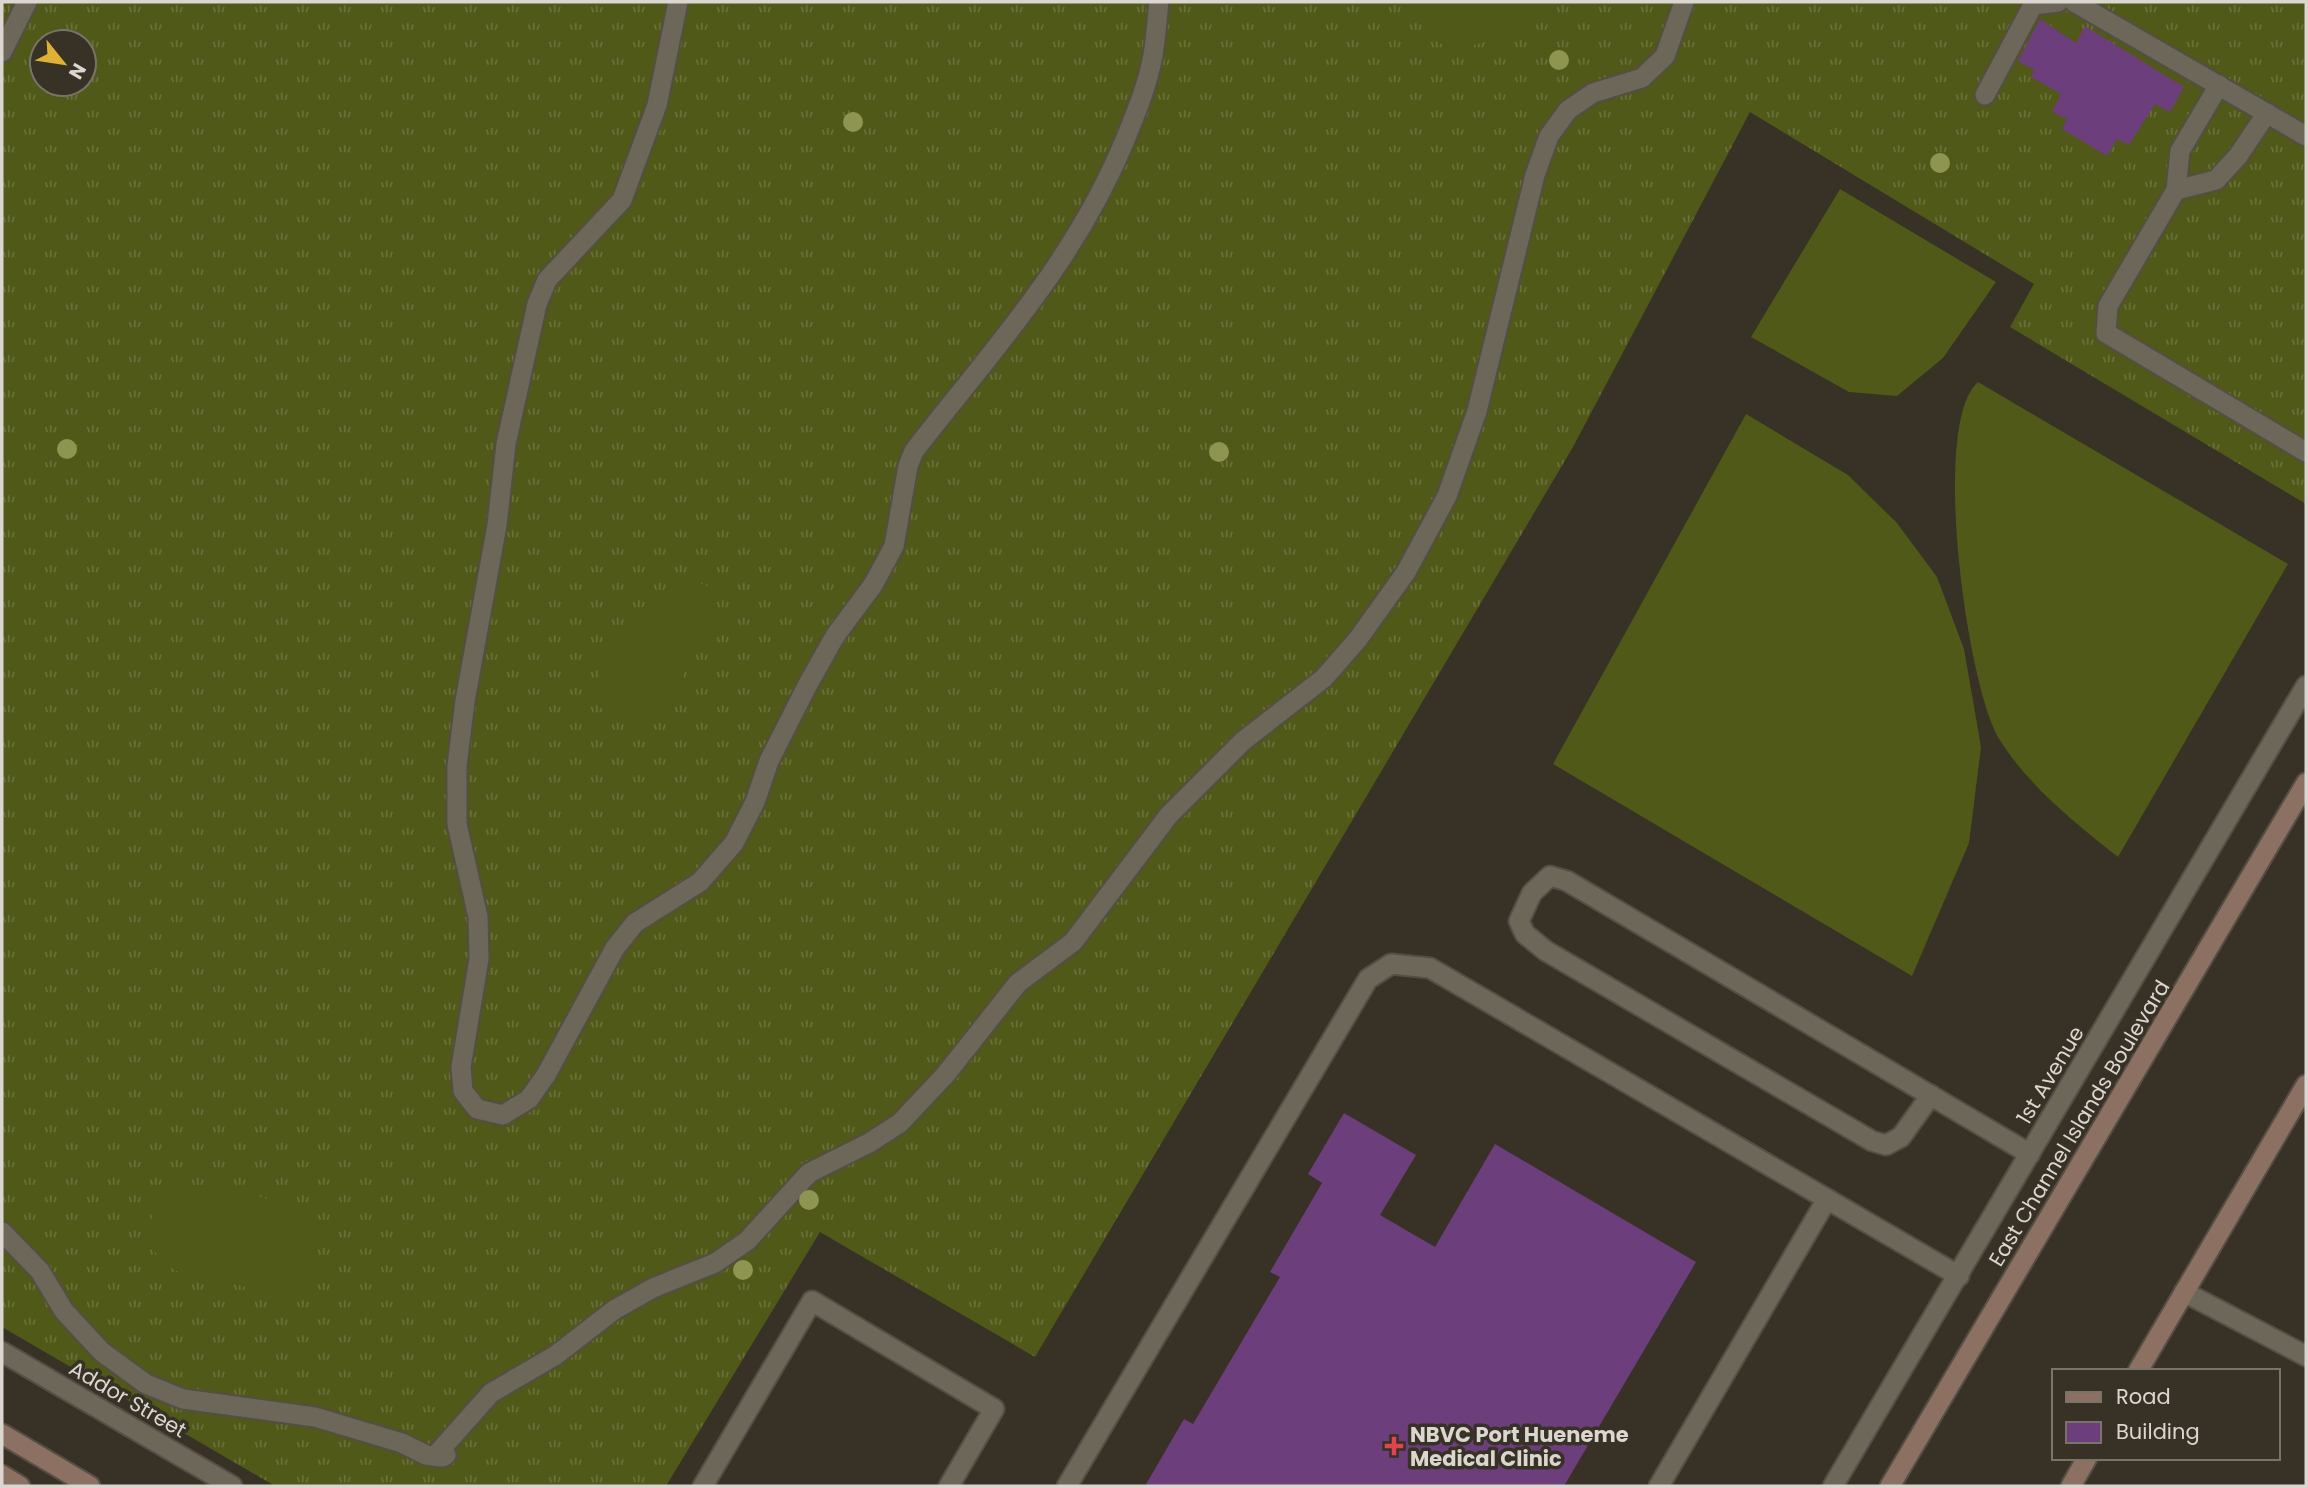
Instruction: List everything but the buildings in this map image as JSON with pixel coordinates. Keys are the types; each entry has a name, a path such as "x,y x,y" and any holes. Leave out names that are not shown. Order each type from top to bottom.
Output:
{"main road":[{"name":"East Channel Islands Boulevard","path":"1890,1486 2306,783"},
{"path":"2139,1369 2306,1085"},
{"path":"2,1434 90,1486"},
{"path":"2071,1486 2086,1460"},
{"path":"2,1475 20,1486"}],"street":[{"path":"2,52 27,2"},
{"path":"678,2 657,105 622,200 547,280 537,304 506,444 497,525 465,701 457,766 457,824 478,917 479,959 461,1067 463,1091 477,1109 503,1115 529,1099 547,1075 615,948 635,923 700,882 734,843 755,802 769,761 807,686 835,636 873,586 894,546 908,466 914,452 1040,293 1076,240 1109,178 1135,117 1153,56 1159,2"},
{"path":"2,1232 40,1270 64,1311 102,1352 146,1384 183,1399 315,1417 442,1457 459,1446 507,1386 556,1355 614,1310 653,1288 715,1263 747,1241 809,1173 869,1143 900,1123 946,1074 1018,983 1073,942 1169,815 1243,741 1324,678 1358,639 1406,572 1447,496 1477,411 1535,175 1549,136 1568,110 1593,93 1642,78 1665,56 1684,2"},
{"path":"1985,95 2030,4 2058,2"},
{"path":"2074,2 2306,136"},
{"path":"2219,85 2180,151 2176,190 2108,306 2106,333 2306,452"},
{"path":"2176,190 2216,180 2238,156 2267,113"},
{"name":"1st Avenue","path":"1833,1486 2306,686"},
{"path":"1931,1096 1900,1137 1886,1145 1872,1141 1546,951 1525,934 1519,921 1532,892 1550,876 1567,881 2030,1154"},
{"path":"1067,1486 1368,979 1391,964 1430,968 1959,1276"},
{"path":"1658,1486 1827,1199"},
{"path":"2184,1292 2306,1356"},
{"path":"703,1486 812,1301 994,1409 949,1486"},
{"name":"Addor Street","path":"2,1352 232,1486"}],"green space":[{"path":"2,2 2306,2 2306,504 2010,327 2034,284 1750,112 1573,447 1035,1357 820,1232 666,1486 275,1486 2,1327"},
{"path":"1422,2 1543,2 1519,22 1489,40 1458,47 1443,44 1429,36 1420,20"},
{"path":"1840,189 1996,282 1943,358 1897,396 1849,392 1751,337"},
{"path":"1978,382 2288,564 2118,857 2037,787 1998,737 1986,708 1965,612 1955,498 1957,447 1964,407"},
{"path":"1746,414 1848,475 1897,523 1937,577 1964,649 1981,747 1969,843 1912,976 1553,764"},
{"path":"684,581 704,585 714,593 716,606 706,637 668,699 647,723 639,727 611,719 595,701 602,664 611,646 623,629 652,600"},
{"path":"207,1185 240,1191 275,1202 303,1223 312,1236 316,1253 314,1268 306,1282 287,1294 264,1293 230,1282 184,1274 165,1263 154,1249 149,1236 150,1223 156,1211 177,1193"}],"place":[{"name":"NBVC Port Hueneme Medical Clinic","path":"1394,1446"}]}
